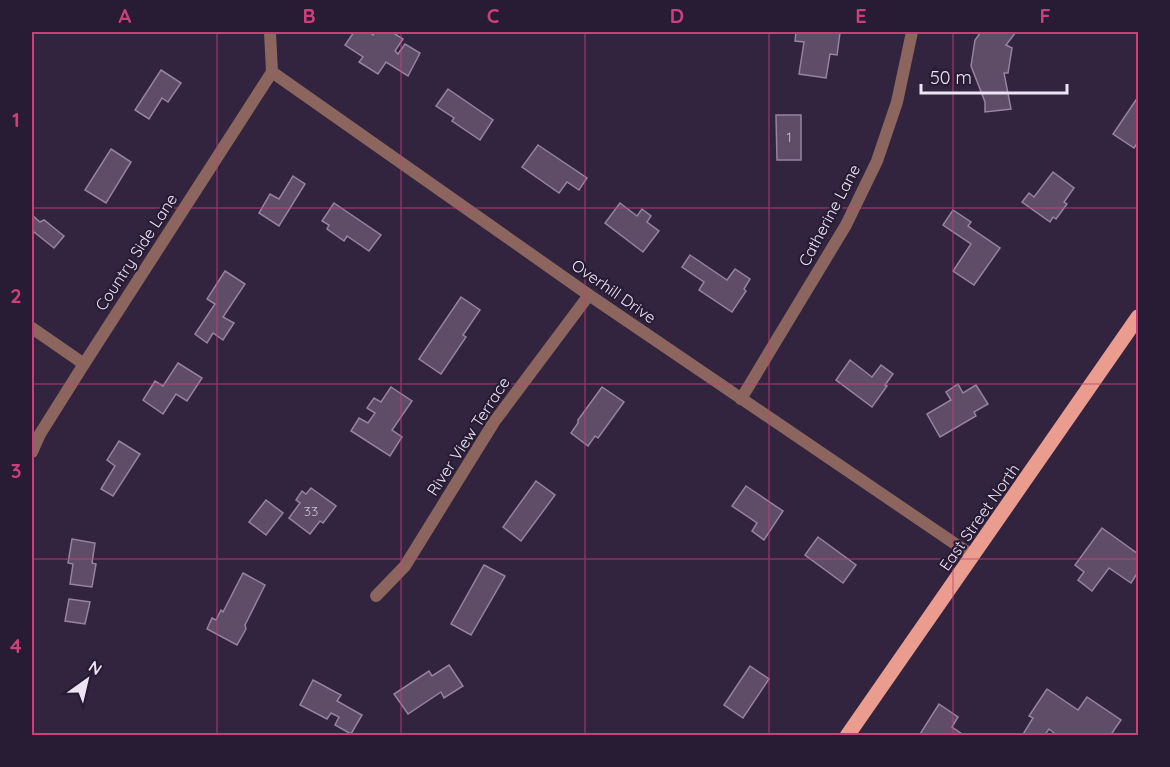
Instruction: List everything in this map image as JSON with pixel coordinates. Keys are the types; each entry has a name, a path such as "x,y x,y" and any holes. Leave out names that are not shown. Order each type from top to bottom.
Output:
{"main road":[{"name":"East Street North","path":"848,735 1136,327"}],"street":[{"path":"270,32 272,72"},
{"name":"Catherine Lane","path":"741,399 846,225 876,161 897,102 912,32"},
{"name":"Overhill Drive","path":"272,72 589,295 973,556"},
{"name":"Country Side Lane","path":"32,452 40,434 84,364 272,72"},
{"name":"River View Terrace","path":"376,596 405,566 494,422 589,295"},
{"path":"32,328 84,364"}],"building":[{"path":"354,32 369,32 373,35 375,32 392,32 403,39 395,51 398,54 405,44 420,53 408,76 386,62 378,74 359,62 363,57 345,45"},
{"path":"796,32 840,33 837,55 830,54 826,78 799,74 804,42 795,41"},
{"path":"981,32 1016,32 1006,45 1012,48 1008,73 1004,73 1011,109 985,112 985,102 971,66 975,40"},
{"path":"161,70 181,83 168,102 162,98 149,119 135,110"},
{"path":"448,89 493,120 480,140 452,121 454,118 436,106"},
{"path":"1138,97 1138,142 1134,148 1113,134"},
{"path":"776,115 801,115 801,160 777,160"},
{"path":"538,145 587,178 579,190 567,182 559,193 522,167"},
{"path":"111,149 131,162 106,203 85,190"},
{"path":"1053,172 1074,188 1064,202 1067,204 1056,219 1053,217 1050,222 1022,202 1029,193 1034,197"},
{"path":"293,176 305,184 279,226 259,213 270,194 279,199"},
{"path":"334,203 381,235 369,251 347,236 344,241 327,229 329,225 322,221"},
{"path":"620,203 637,216 642,209 651,216 647,222 659,231 643,252 605,223"},
{"path":"953,210 971,222 968,226 1000,248 974,285 953,271 971,244 943,225"},
{"path":"32,215 40,222 44,220 64,236 54,248 34,232 32,235"},
{"path":"690,255 727,280 735,269 750,279 744,289 746,291 732,312 699,290 704,282 682,267"},
{"path":"225,271 245,284 223,317 234,323 223,340 213,333 207,343 195,334 215,304 207,299"},
{"path":"461,297 480,310 463,335 466,337 441,374 419,359"},
{"path":"850,360 872,377 881,365 893,374 872,407 836,380"},
{"path":"178,363 202,378 187,401 176,394 163,414 143,400 155,381 163,386"},
{"path":"958,384 963,393 976,385 988,404 974,412 976,416 940,437 927,414 951,400 946,392"},
{"path":"391,387 412,401 392,430 402,437 390,456 351,431 359,418 368,423 375,413 367,408 374,398 381,402"},
{"path":"602,387 624,402 598,438 595,436 588,446 571,433"},
{"path":"119,441 140,454 113,496 101,489 115,466 107,460"},
{"path":"536,481 555,495 521,541 503,527"},
{"path":"746,486 783,511 764,540 752,531 757,523 732,506"},
{"path":"311,488 336,506 323,523 320,521 310,534 289,518 300,503 296,500 302,491 306,494"},
{"path":"266,500 283,513 266,535 249,522"},
{"path":"1102,528 1138,554 1138,572 1131,583 1109,568 1092,591 1078,580 1084,572 1075,565"},
{"path":"818,537 856,565 843,583 805,555"},
{"path":"72,539 95,543 92,563 96,564 92,587 70,584 73,564 68,563"},
{"path":"484,565 505,576 471,635 451,624"},
{"path":"243,573 265,585 237,645 207,629 212,618 216,620 221,610 223,612"},
{"path":"69,599 90,602 85,624 65,621"},
{"path":"449,665 463,686 444,698 441,692 408,714 394,694 429,671 432,676"},
{"path":"750,666 769,679 743,718 724,705"},
{"path":"313,680 341,695 337,701 362,715 351,734 335,725 339,717 331,713 327,719 300,705"},
{"path":"1047,689 1078,710 1087,697 1121,720 1110,736 1058,736 1049,729 1044,736 1022,736 1033,718 1029,716"},
{"path":"939,704 958,717 952,727 965,736 923,736 920,734"}]}
